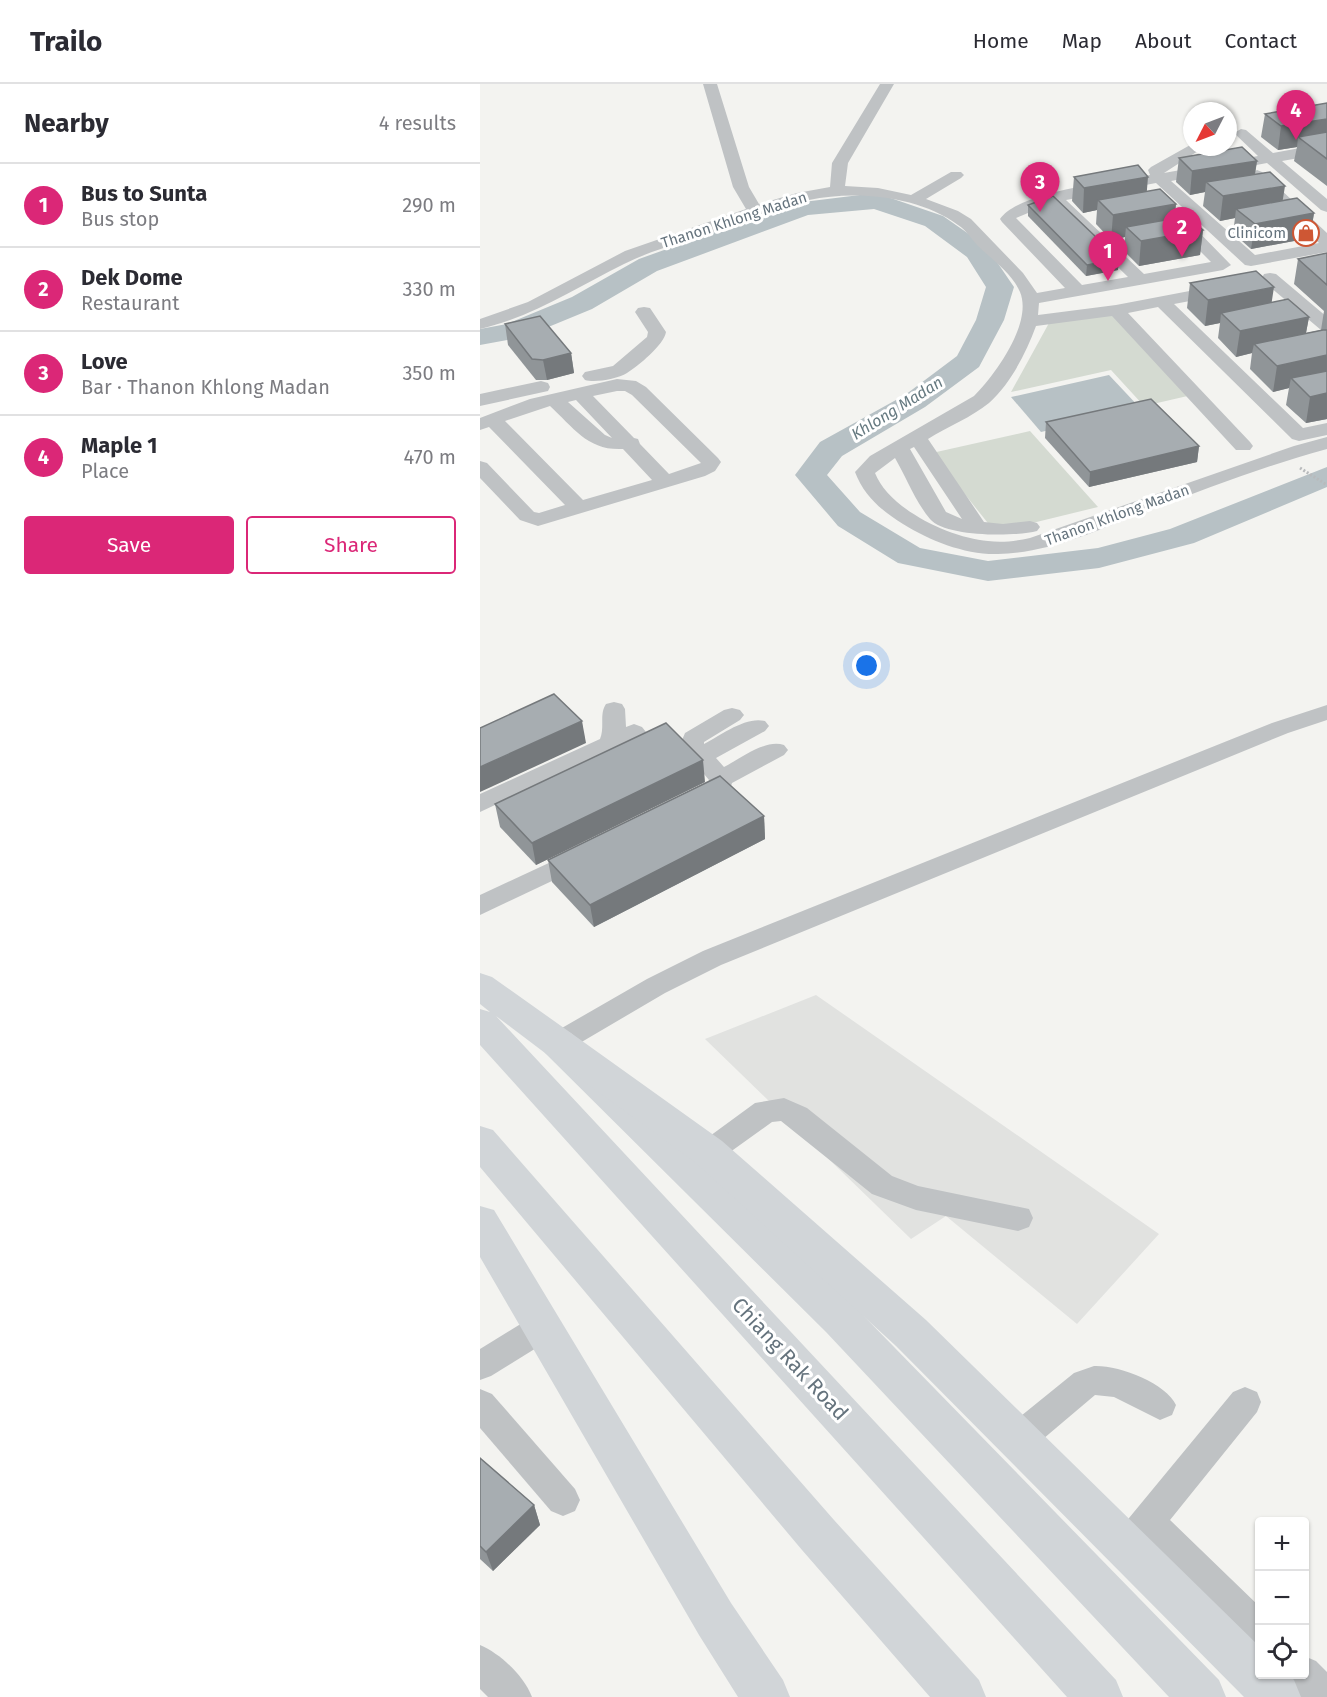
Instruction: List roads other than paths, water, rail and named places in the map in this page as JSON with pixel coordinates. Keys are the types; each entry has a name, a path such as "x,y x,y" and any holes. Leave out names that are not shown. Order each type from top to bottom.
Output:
{"main road":[{"path":"480,986 709,1152 911,1333 1018,1439 1137,1534 1167,1586 1277,1697"},
{"name":"Chiang Rak Road","path":"480,1022 1100,1697"},
{"path":"558,1043 840,1319 1202,1697"},
{"path":"480,1141 818,1535 962,1697"},
{"path":"480,1222 715,1619 766,1697"}],"street":[{"path":"710,84 741,187 755,211"},
{"path":"837,190 840,163 887,84"},
{"path":"1237,134 1263,130"},
{"path":"1237,135 1271,158 1327,207"},
{"path":"1079,292 1008,219 1012,213 1054,197 1327,148"},
{"path":"1183,154 1156,170 1158,177 1251,261 1264,266 1270,278 1327,326"},
{"path":"1236,156 1300,214 1327,242"},
{"path":"913,200 956,175"},
{"path":"1135,181 1149,193"},
{"path":"1302,184 1318,181"},
{"path":"1250,192 1272,188"},
{"name":"Thanon Khlong Madan","path":"480,324 504,319 527,309 630,255 755,211 807,195 837,190 874,193 913,200 964,222 1024,285 1031,299 1028,322 1016,351 995,387 981,400 877,460 865,472 868,485 878,498 921,527 970,544 994,549 1043,543 1258,463 1327,444"},
{"path":"1054,197 1141,280"},
{"path":"1186,202 1207,199"},
{"path":"1164,205 1223,265 1222,270 1289,316"},
{"path":"1278,218 1300,214"},
{"path":"1080,220 1098,217"},
{"path":"1215,229 1236,225"},
{"path":"1166,237 1190,233"},
{"path":"1108,247 1131,243"},
{"path":"1031,299 1223,265 1232,261 1251,261 1327,247"},
{"path":"1028,322 1162,302 1293,274"},
{"path":"1162,302 1299,435 1327,429"},
{"path":"1308,310 1327,306"},
{"path":"1116,310 1242,446"},
{"path":"480,400 619,370 656,339 657,332 644,312"},
{"path":"1196,335 1219,330"},
{"path":"1228,366 1249,362"},
{"path":"480,467 527,516 538,520 580,509 698,472 708,467 711,462 708,456 639,391 629,385 617,385 554,399 486,421 580,509"},
{"path":"580,393 631,443 665,482"},
{"path":"1264,401 1285,396"},
{"path":"554,399 598,439 607,444 631,443"},
{"path":"908,442 994,549"},
{"path":"977,527 1003,530 1030,527"},
{"path":"609,744 614,733 614,709"},
{"path":"558,1043 656,986 712,958 1280,728 1327,712"},
{"path":"675,811 720,788 721,779 692,745 693,738 732,715"},
{"path":"702,755 757,726"},
{"path":"480,804 634,732"},
{"path":"721,779 776,750"},
{"path":"480,906 602,847"},
{"path":"709,1152 765,1111 784,1109 797,1116 882,1185 916,1198 1018,1218"},
{"path":"480,1366 543,1327"},
{"path":"1018,1439 1085,1383 1094,1379 1107,1380 1160,1405"},
{"path":"1245,1402 1137,1534 1255,1628"},
{"path":"480,1404 563,1500"},
{"path":"480,1663 514,1697"},
{"path":"1308,1679 1326,1697"}],"waterway":[{"name":"Khlong Madan","path":"480,337 514,331 582,303 648,265 804,208 876,201 934,221 977,252 1000,287 990,320 969,361 915,401 831,449 811,475 849,519 910,556 988,571 1099,558 1182,536 1327,476"}],"place":[{"name":"Maple 1","path":"1296,140"},
{"name":"Love","path":"1040,212"},
{"name":"Clinicom","path":"1306,233"},
{"name":"Dek Dome","path":"1182,257"},
{"name":"Bus to Sunta","path":"1108,281"}]}
